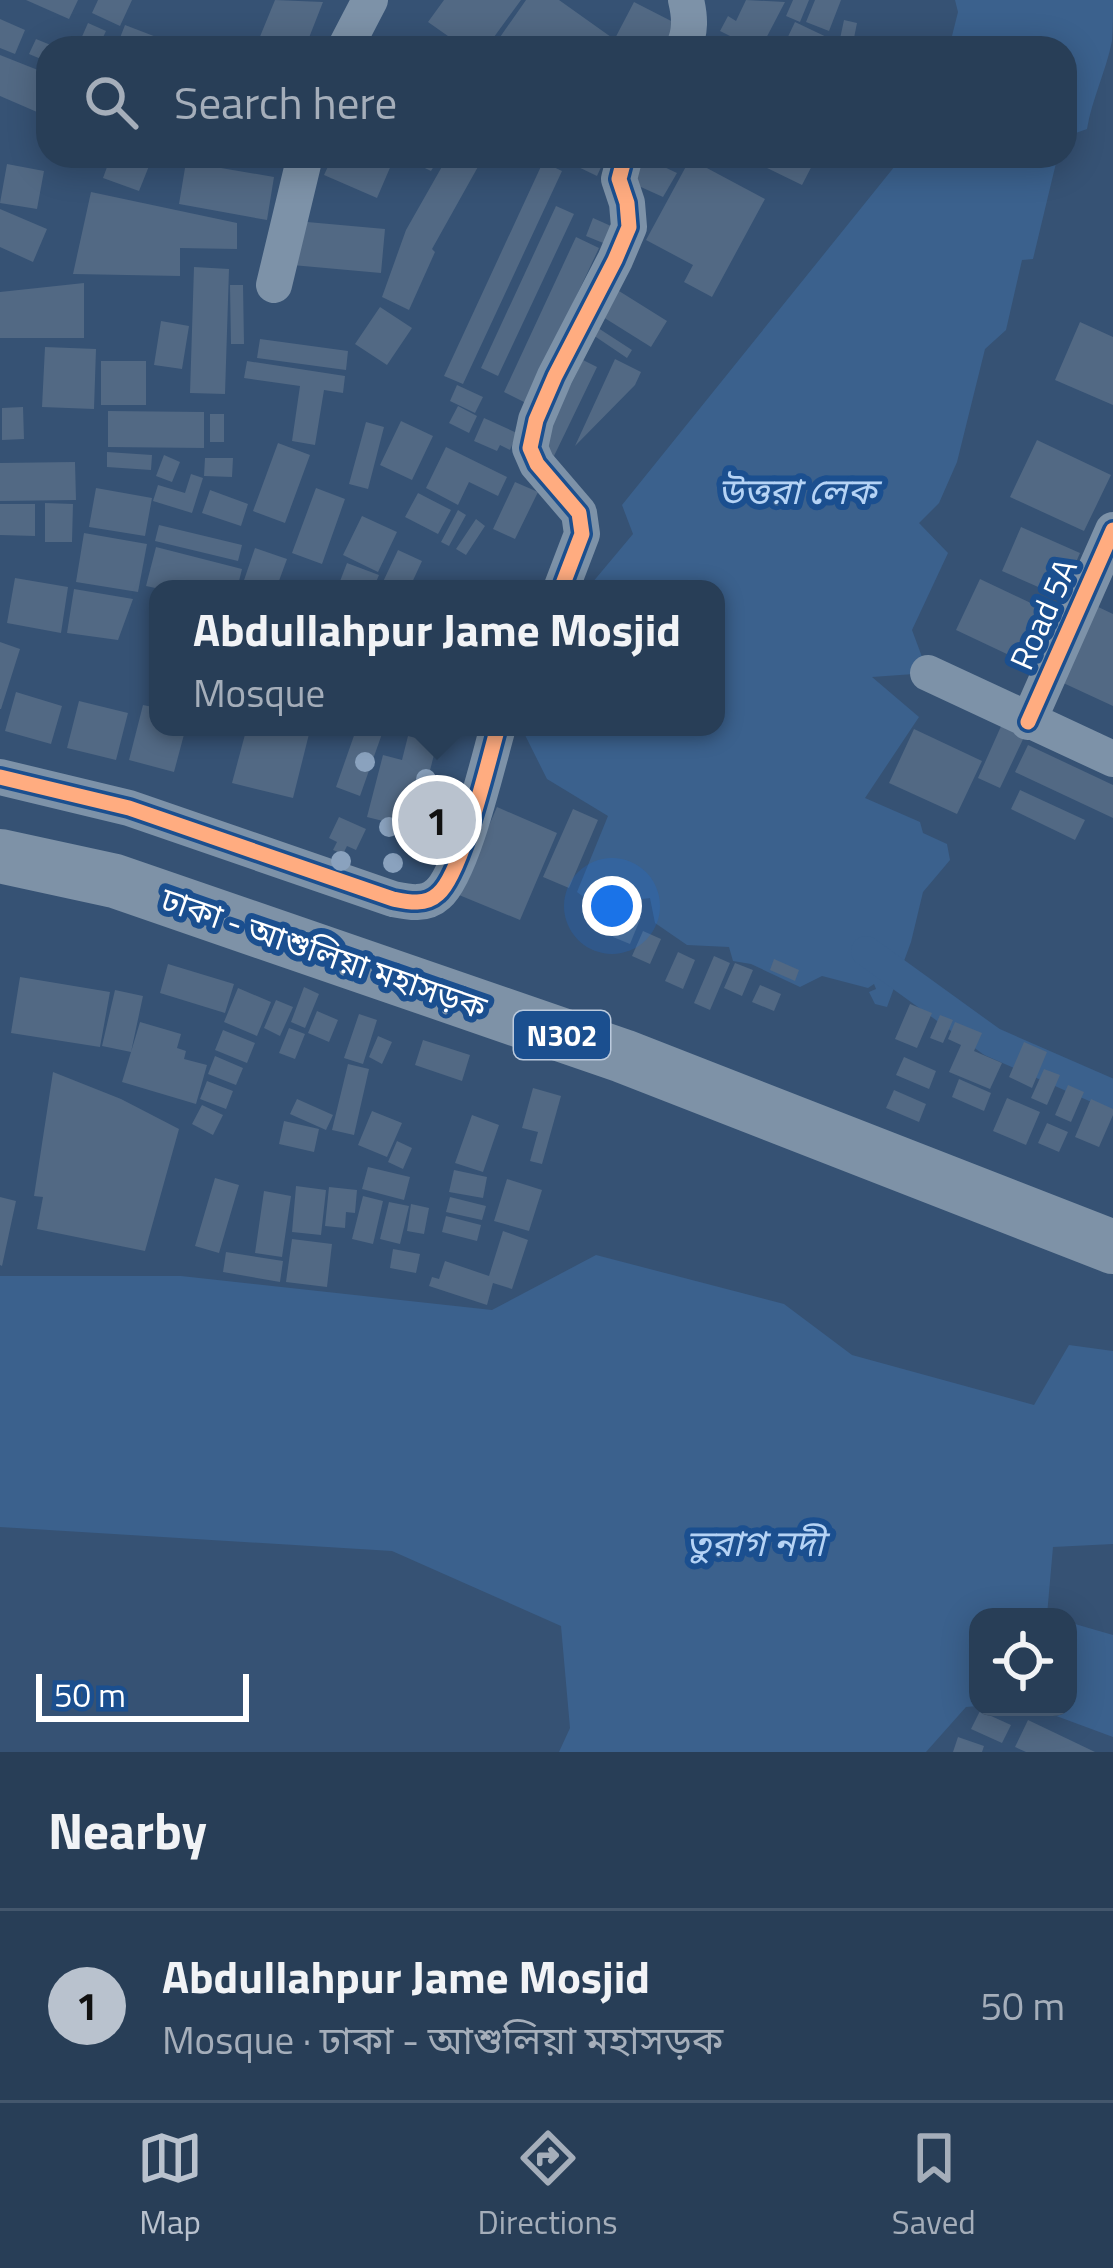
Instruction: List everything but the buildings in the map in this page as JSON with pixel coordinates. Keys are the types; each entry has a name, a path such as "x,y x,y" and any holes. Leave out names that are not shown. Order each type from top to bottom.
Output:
{"highway":[{"name":"ঢাকা - আশুলিয়া মহাসড়ক","path":"0,856 115,881 622,1056 1113,1247"}],"street":[{"path":"351,36 370,0"},
{"path":"686,0 688,36"},
{"path":"274,285 302,168"},
{"path":"564,580 582,534 579,513 537,464 530,448 545,398 616,260 628,227 627,202 619,179 622,168"},
{"name":"Road 5A","path":"1028,722 1113,530"},
{"path":"928,673 1113,759"},
{"path":"0,777 129,808 393,899 417,903 437,896 454,871 495,736"}],"water":[{"path":"955,0 1113,0 1112,41 1087,129 1077,133 1077,36 952,36 958,12"},
{"name":"উত্তরা লেক","path":"893,168 1055,168 1033,259 1022,260 1006,330 985,349 957,462 939,503 919,523 948,553 912,630 928,673 872,677 919,717 865,798 920,822 923,833 947,844 950,860 923,892 887,1007 875,1004 869,992 876,989 874,984 868,988 822,976 800,987 751,964 733,961 729,947 687,945 655,923 650,898 634,900 626,910 597,907 577,892 608,816 547,779 526,736 725,736 725,580 595,580 633,534 622,505"},
{"name":"তুরাগ নদী","path":"596,1255 784,1304 852,1355 1034,1405 1069,1345 1113,1351 1113,1544 1053,1547 1048,1608 969,1608 969,1707 926,1752 559,1752 570,1728 561,1626 392,1551 0,1527 0,1276 181,1276 492,1310"},
{"path":"1077,1625 1113,1635 1113,1737 1056,1716 1077,1716"}],"waterway":[{"path":"866,951 992,1042 1113,1095"}],"cycle path":[{"path":"564,580 582,534 579,513 537,464 530,448 555,376 629,227 619,179 622,168"},
{"path":"1028,722 1113,530"},
{"path":"0,777 129,808 393,899 422,902 438,894 456,864 495,736"}],"place":[{"name":"Abdullahpur Jame Mosjid","path":"437,820"}]}
